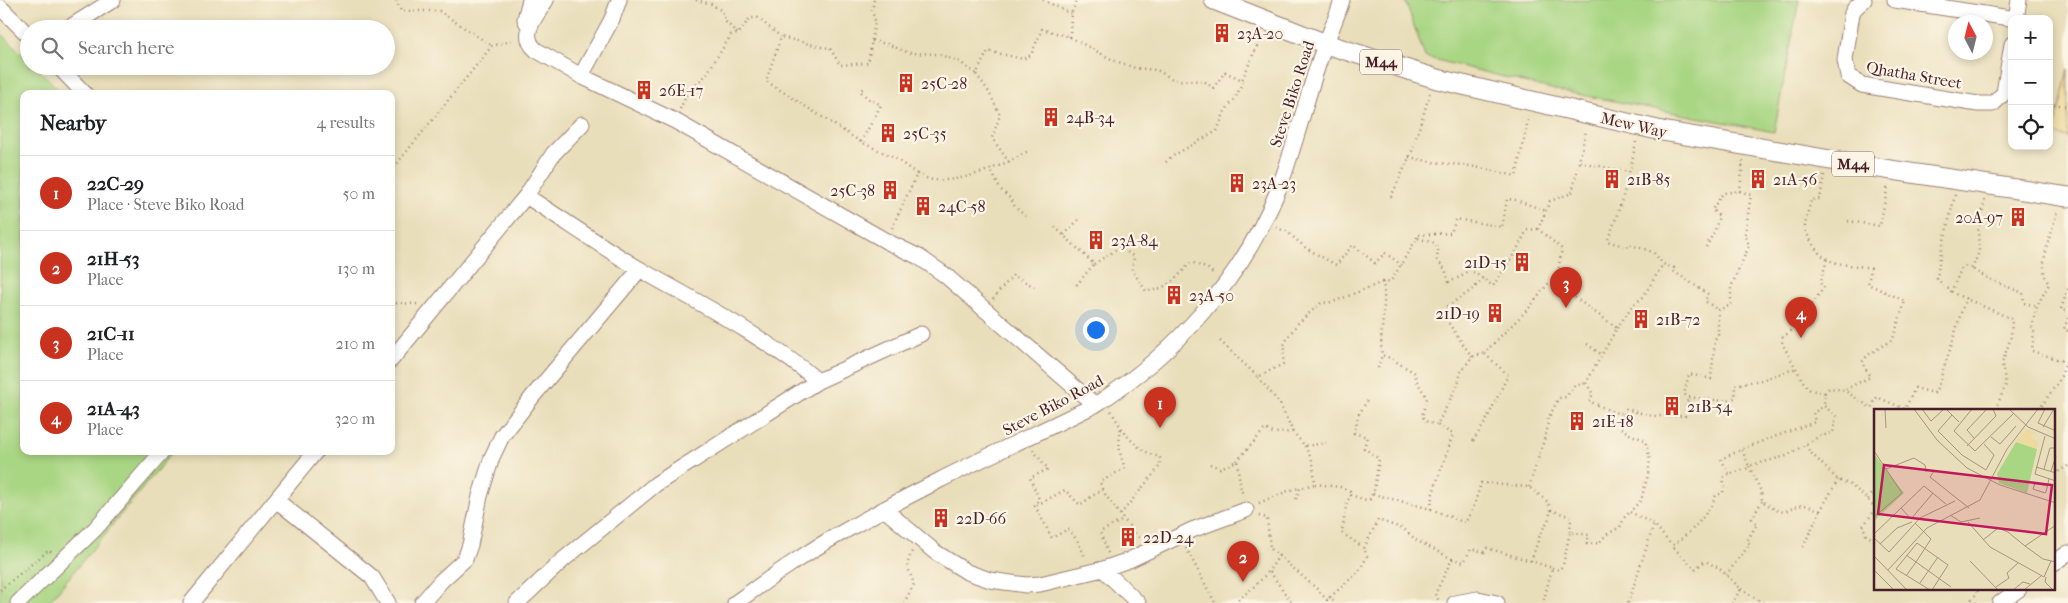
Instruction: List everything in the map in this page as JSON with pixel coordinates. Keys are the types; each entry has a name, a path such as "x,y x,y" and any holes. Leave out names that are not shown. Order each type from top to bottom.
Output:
{"main road":[{"name":"Mew Way","path":"1214,0 1326,44 1437,78 1662,132 2063,202"}],"street":[{"path":"81,20 113,0"},
{"path":"530,0 525,19 530,44 536,50 581,76 675,121 886,241 919,257 945,275 1100,402"},
{"path":"528,32 546,0"},
{"path":"581,76 612,19 619,0"},
{"name":"Steve Biko Road","path":"735,603 799,558 884,509 1100,402 1127,384 1169,349 1225,284 1239,264 1279,188 1342,0"},
{"name":"Qhatha Street","path":"1864,0 1852,13 1845,60 1848,76 1862,85 1978,104 1993,104 2004,93 2009,60"},
{"path":"1895,0 2008,18"},
{"path":"2017,15 2019,0"},
{"path":"0,7 20,27"},
{"path":"67,75 81,90"},
{"path":"395,355 526,196 553,154 582,124"},
{"path":"526,196 640,269 792,359 818,381"},
{"path":"422,603 441,581 465,560 485,477 502,436 533,396 640,269"},
{"path":"517,603 564,559 656,484 818,381 921,334"},
{"path":"18,603 95,530 160,455"},
{"path":"191,603 313,455"},
{"path":"276,500 372,577 388,603"},
{"path":"884,509 935,552 960,568 978,577 1026,585 1040,584 1101,569 1246,510"},
{"path":"2056,562 2068,553"},
{"path":"1101,569 1138,603"},
{"path":"2000,603 2019,590"},
{"path":"1455,603 1478,599 1497,603"}],"path":[{"path":"396,0 401,11 439,11 492,46"},
{"path":"696,0 711,4 722,11 726,22 738,34"},
{"path":"675,121 687,94 706,75 731,35 738,34 750,18 758,18 781,37 830,48 840,65 870,64 874,0"},
{"path":"1043,0 1071,14"},
{"path":"1070,37 1071,14 1077,0"},
{"path":"976,74 988,51 1023,59 1031,55 1042,29 1070,37 1113,60 1135,68 1157,70 1174,80 1204,81 1213,88 1225,72 1242,80"},
{"path":"395,165 492,46 528,32"},
{"path":"1166,162 1171,157 1217,132 1226,111 1236,97 1261,36"},
{"path":"781,37 766,81 861,142 894,158 917,174 933,180 957,178 1009,162 1030,150"},
{"path":"872,40 909,53 938,54 960,62 976,74 989,92 1000,115 992,138 1009,162"},
{"path":"1392,197 1409,157 1429,94 1437,78"},
{"path":"861,142 881,105 869,100 860,91 863,88"},
{"path":"2053,104 2068,106"},
{"path":"1538,229 1550,201 1572,194 1589,114"},
{"path":"1409,157 1471,166 1516,176 1529,116"},
{"path":"1636,138 1616,222 1608,241 1627,247 1628,244 1653,252 1663,264 1674,268 1673,271 1708,294 1705,301 1718,310"},
{"path":"1740,191 1744,157"},
{"path":"1580,162 1629,172"},
{"path":"990,168 1000,190 1028,218"},
{"path":"1826,171 1820,199 1811,200 1805,225 1807,234 1817,253 1827,260 1871,268 1868,284 1905,301 1893,339 1868,355 1862,362 1870,377 1844,390"},
{"path":"886,241 917,174"},
{"path":"1848,221 1880,226 1889,179"},
{"path":"1706,247 1720,216 1712,210 1724,193 1740,191 1751,195 1745,234 1749,246 1731,288 1732,306 1718,310"},
{"path":"1956,192 1940,257 1937,280 1951,292 2012,319 2011,337 2002,364 2006,385 1995,409"},
{"path":"1972,269 1979,252 1978,231 1986,196"},
{"path":"1258,377 1283,364 1284,345 1288,337 1297,324 1321,303 1333,302 1382,282 1391,282 1417,235 1451,232 1456,219 1502,227 1507,199 1546,210"},
{"path":"2040,409 2060,379 2066,362 2032,351 2034,332 2032,327 2037,306 2049,284 2045,279 2046,252 2063,202"},
{"path":"1064,235 1079,219"},
{"path":"1261,224 1286,231 1306,248 1336,264 1353,245 1375,263 1385,252 1402,265"},
{"path":"1055,227 1094,264"},
{"path":"1417,238 1435,243 1438,250 1437,260 1445,269 1449,282 1462,276 1469,269 1493,286 1527,230 1538,229 1562,249 1558,271 1530,307 1484,353 1472,357 1461,372 1458,384 1437,424"},
{"path":"1074,288 1094,264 1120,247 1134,257 1132,270 1146,291 1158,290 1175,280 1191,262 1208,269 1225,284"},
{"path":"1824,393 1810,390 1805,385 1782,343 1783,338 1796,327 1824,287 1820,283 1827,260"},
{"path":"1586,384 1617,328 1632,306 1643,297 1663,264"},
{"path":"1951,292 1962,267 1972,269 1993,281 2016,289 2023,294 2024,303 2037,306"},
{"path":"1558,271 1570,280 1570,294 1617,328"},
{"path":"985,308 1013,274 1038,289"},
{"path":"1472,357 1445,318 1445,308 1472,290 1483,279"},
{"path":"1378,368 1382,355 1380,336 1384,322 1382,282"},
{"path":"2068,289 2061,308 2068,312"},
{"path":"1906,409 1914,388 1934,394 1937,389 1945,362 1949,358 1956,327 1966,298"},
{"path":"1718,310 1718,335 1715,340 1712,379 1689,374 1684,394 1688,397 1723,401 1735,398 1735,385 1761,380 1797,368"},
{"path":"2068,318 2064,329 2068,331"},
{"path":"1220,341 1258,377 1280,404 1293,432 1306,446 1313,462 1315,484"},
{"path":"1586,344 1602,354"},
{"path":"1473,441 1485,423 1508,376 1484,353"},
{"path":"1382,355 1415,373 1416,380 1427,398 1422,418 1427,422 1437,424 1453,434 1432,496 1431,509"},
{"path":"1586,384 1593,394 1589,401 1613,412 1624,414"},
{"path":"1529,487 1547,431 1548,419 1559,398 1566,397 1574,386 1586,384"},
{"path":"1824,406 1824,393 1829,388 1844,390 1871,408 1877,397 1904,409"},
{"path":"1570,532 1588,534 1587,544 1599,543 1606,534 1620,527 1624,518 1641,500 1650,460 1645,440 1631,435 1619,427 1626,409 1652,416 1685,416 1688,397"},
{"path":"1350,495 1366,500 1370,499 1373,494 1379,459 1364,448 1367,437 1354,434 1360,414 1367,401"},
{"path":"1100,402 1144,452 1160,457 1160,466 1120,515"},
{"path":"1672,546 1700,520 1712,506 1716,495 1723,493 1724,477 1728,474 1786,456 1820,436 1833,433 1836,416 1824,406"},
{"path":"1728,474 1721,459 1815,422 1813,413 1824,406"},
{"path":"1121,428 1118,453 1125,468 1100,482 1102,489 1123,520 1148,551"},
{"path":"1210,464 1220,468 1237,462 1265,429 1273,433 1293,432"},
{"path":"1025,440 1048,469 1030,478 1039,499 1035,506"},
{"path":"1306,446 1326,443"},
{"path":"1806,445 1810,452 1838,480 1849,484 1874,506"},
{"path":"1742,450 1762,500 1776,510 1784,512 1805,504 1820,511"},
{"path":"1237,462 1241,490 1247,500 1246,510 1249,515 1267,518 1270,548 1327,600 1330,598 1338,603"},
{"path":"2056,473 2068,466"},
{"path":"1803,548 1820,511 1838,480"},
{"path":"1373,494 1431,509 1465,523 1473,509 1481,483 1529,487 1548,502 1551,510 1548,521 1538,538 1531,561"},
{"path":"1246,510 1290,490 1315,484 1340,487 1350,491 1342,533 1364,548 1368,557 1359,571 1330,598"},
{"path":"1296,499 1300,488"},
{"path":"1035,506 1065,490 1080,505 1102,489"},
{"path":"1868,499 1874,492"},
{"path":"1726,575 1750,544 1747,540 1758,524 1752,519 1762,500"},
{"path":"1035,506 1052,538 1068,529 1101,569"},
{"path":"1364,548 1378,520 1404,529 1416,540 1452,559 1464,562 1471,549 1484,552 1487,548 1559,570 1563,565 1571,517 1551,510"},
{"path":"1874,511 1863,526 1866,535 1874,540"},
{"path":"1630,512 1654,524 1694,569 1705,560 1719,568 1740,589 1762,603"},
{"path":"1101,569 1100,532 1123,520"},
{"path":"1628,603 1654,524"},
{"path":"904,603 914,584 907,565 915,535"},
{"path":"1181,535 1189,556 1216,603"},
{"path":"0,590 49,550 60,562"},
{"path":"1234,603 1259,584 1270,572 1279,555"},
{"path":"1440,603 1434,594 1452,559"},
{"path":"1543,603 1552,568"},
{"path":"1270,572 1292,603"},
{"path":"1732,603 1740,589"},
{"path":"1976,603 1972,599 1978,592 1977,590"}],"green space":[{"path":"1405,0 1799,0 1774,132 1551,89 1425,57"},
{"path":"0,32 20,52 20,75 44,75 59,90 20,90 20,455 170,455 48,603 0,603"}],"sand":[{"path":"2068,69 2068,137 2054,134"}],"place":[{"name":"23A-20","path":"1222,33"},
{"name":"25C-28","path":"906,83"},
{"name":"26E-17","path":"644,90"},
{"name":"24B-34","path":"1051,117"},
{"name":"25C-35","path":"888,133"},
{"name":"21B-85","path":"1612,179"},
{"name":"21A-56","path":"1758,179"},
{"name":"23A-23","path":"1237,183"},
{"name":"25C-38","path":"890,190"},
{"name":"24C-58","path":"923,206"},
{"name":"20A-97","path":"2018,217"},
{"name":"23A-84","path":"1096,240"},
{"name":"21D-15","path":"1522,262"},
{"name":"23A-50","path":"1174,295"},
{"name":"21C-11","path":"1566,308"},
{"name":"21D-19","path":"1495,313"},
{"name":"21B-72","path":"1641,319"},
{"name":"21A-43","path":"1801,338"},
{"name":"21B-54","path":"1672,406"},
{"name":"21E-18","path":"1577,421"},
{"name":"22C-29","path":"1160,428"},
{"name":"22D-66","path":"941,518"},
{"name":"22D-24","path":"1128,537"},
{"name":"21H-53","path":"1243,582"}]}
